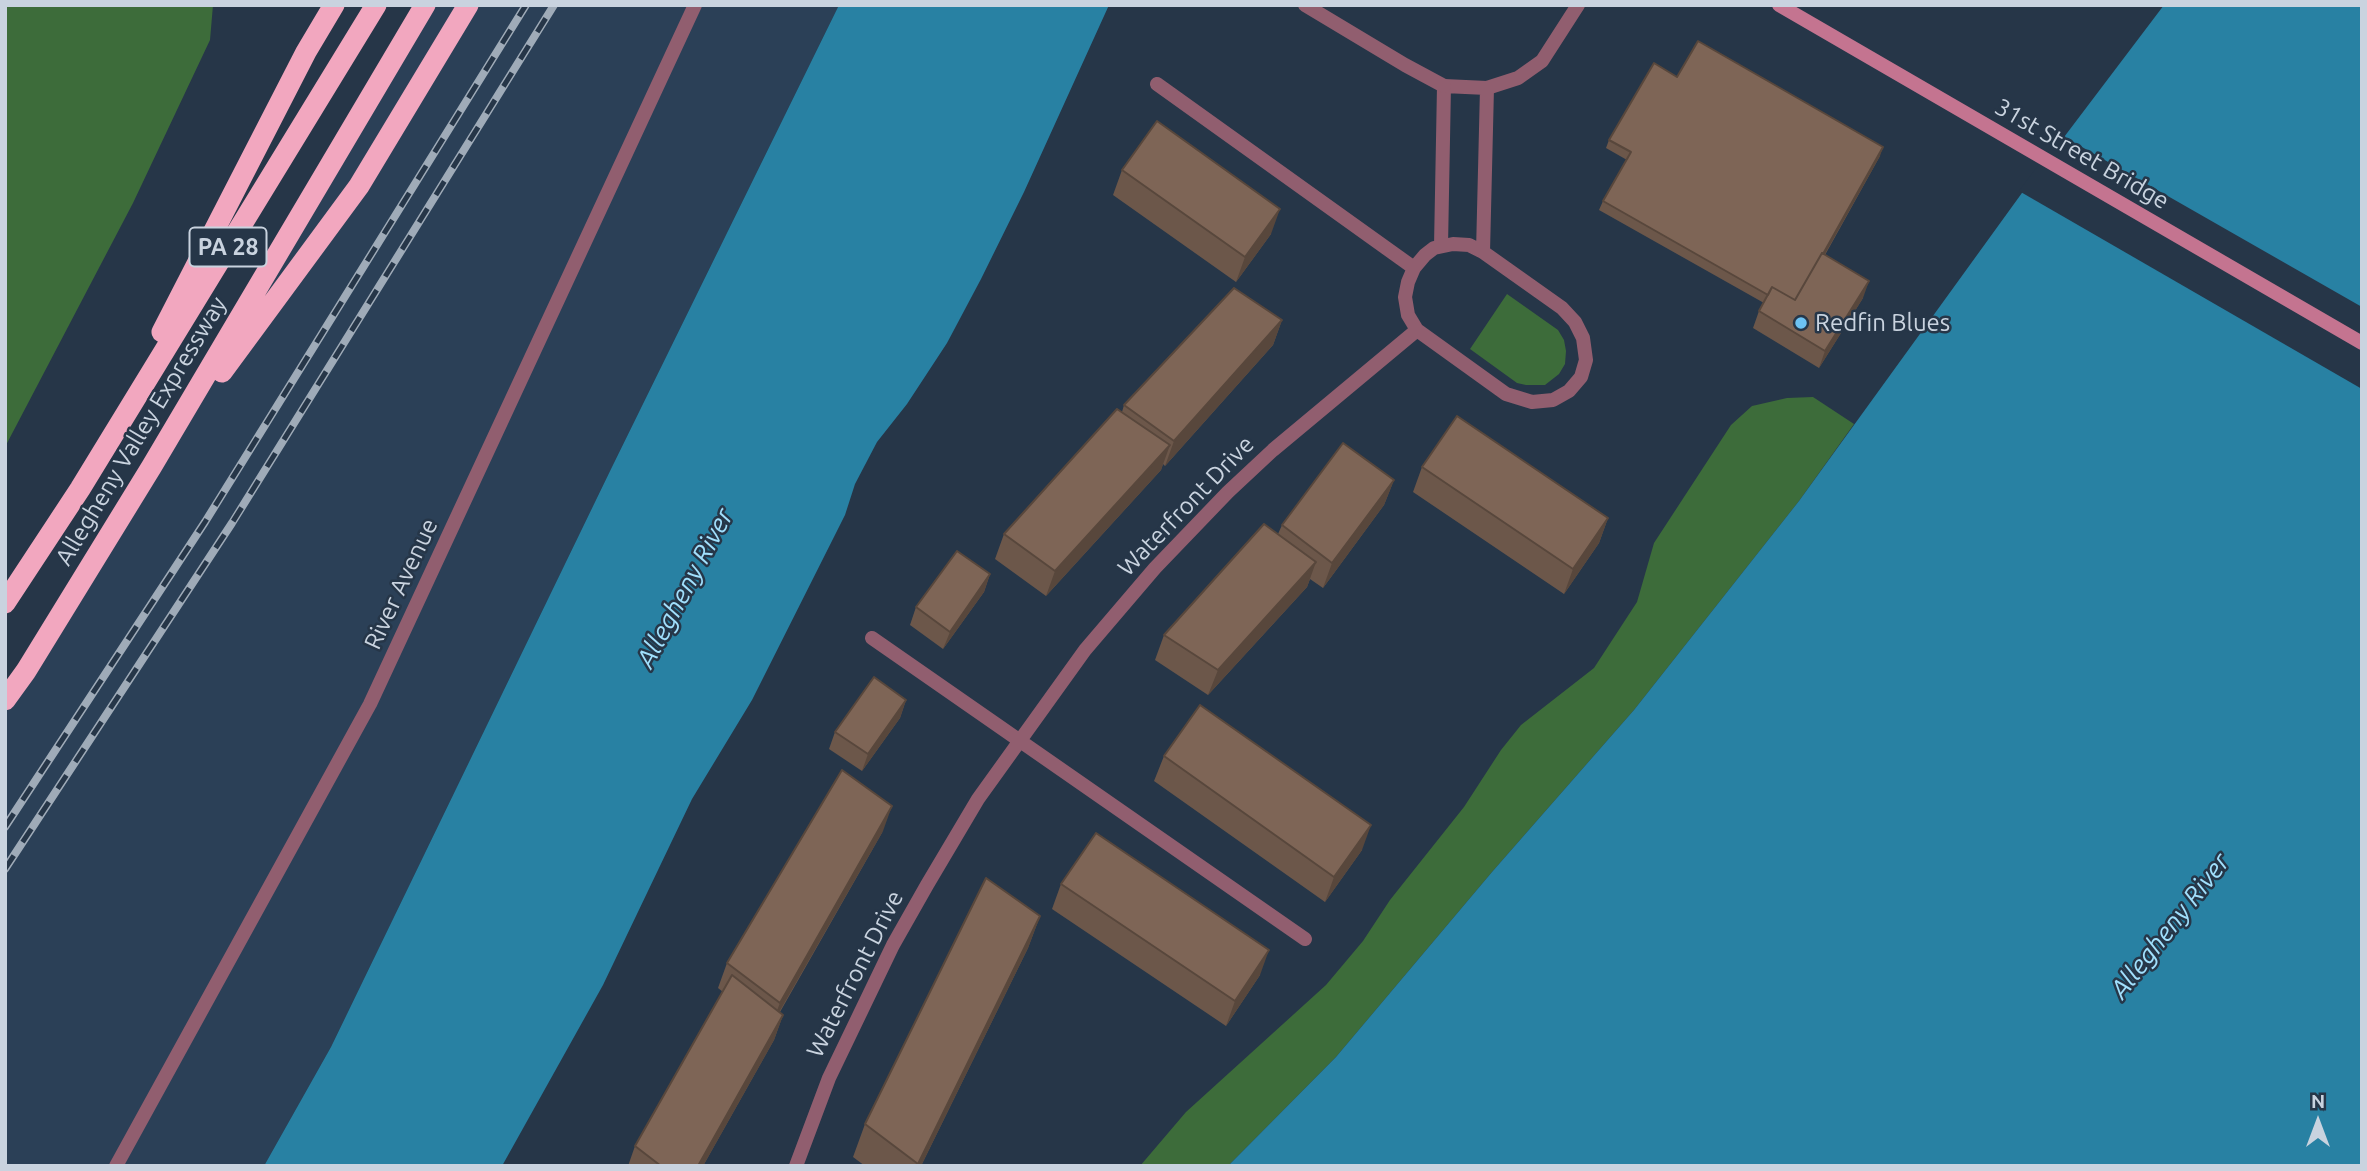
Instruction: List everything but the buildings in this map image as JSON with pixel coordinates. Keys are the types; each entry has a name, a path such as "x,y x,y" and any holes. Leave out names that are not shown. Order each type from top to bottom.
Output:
{"highway":[{"path":"80,489 306,52 334,5"},
{"name":"Allegheny Valley Expressway","path":"5,603 80,489 376,5"},
{"name":"Allegheny Valley Expressway","path":"5,700 26,671 152,466 425,5"},
{"path":"152,466 359,186 468,5"}],"main road":[{"name":"31st Street Bridge","path":"1779,5 2362,343"}],"street":[{"name":"River Avenue","path":"116,1166 370,704 695,5"},
{"path":"1305,5 1444,86 1487,88 1518,78 1542,61 1578,5"},
{"path":"1157,84 1414,268"},
{"path":"1441,246 1444,86"},
{"path":"1483,252 1487,88"},
{"path":"1469,245 1483,252 1562,308 1575,322 1583,338 1586,360 1581,376 1569,391 1553,400 1532,402 1506,394 1417,330 1408,315 1405,297 1408,282 1414,268 1425,255 1441,246 1469,245"},
{"name":"Waterfront Drive","path":"796,1166 829,1077 893,945 978,799 1085,650 1120,608 1228,492 1273,450 1417,330"},
{"path":"872,638 1305,939"}],"shaded area":[{"path":"425,5 839,5 331,1047 264,1166 5,1166 5,700"}],"green space":[{"path":"5,5 213,5 210,40 133,203 5,447"},
{"path":"1507,294 1558,330 1564,340 1565,364 1559,374 1545,385 1517,383 1470,349"},
{"path":"1813,397 1854,424 1799,501 1634,710 1492,872 1336,1057 1228,1166 1140,1166 1186,1112 1326,985 1363,941 1390,900 1464,807 1501,750 1521,725 1594,668 1637,602 1654,543 1731,425 1752,406 1787,398"}],"water":[{"name":"Allegheny River","path":"839,5 1109,5 1024,192 981,279 947,343 907,404 877,442 855,484 845,515 752,700 692,799 603,985 502,1166 264,1166 331,1047"},
{"name":"Allegheny River","path":"2164,5 2362,5 2362,1166 1228,1166 1336,1057 1492,872 1634,710 1799,501 2027,186"}],"pier":[{"path":"2061,135 2362,307 2362,389 2019,191"}],"railway":[{"path":"5,827 205,522 526,5"},
{"path":"5,869 232,523 554,5"}],"place":[{"name":"Redfin Blues","path":"1801,323"}]}
